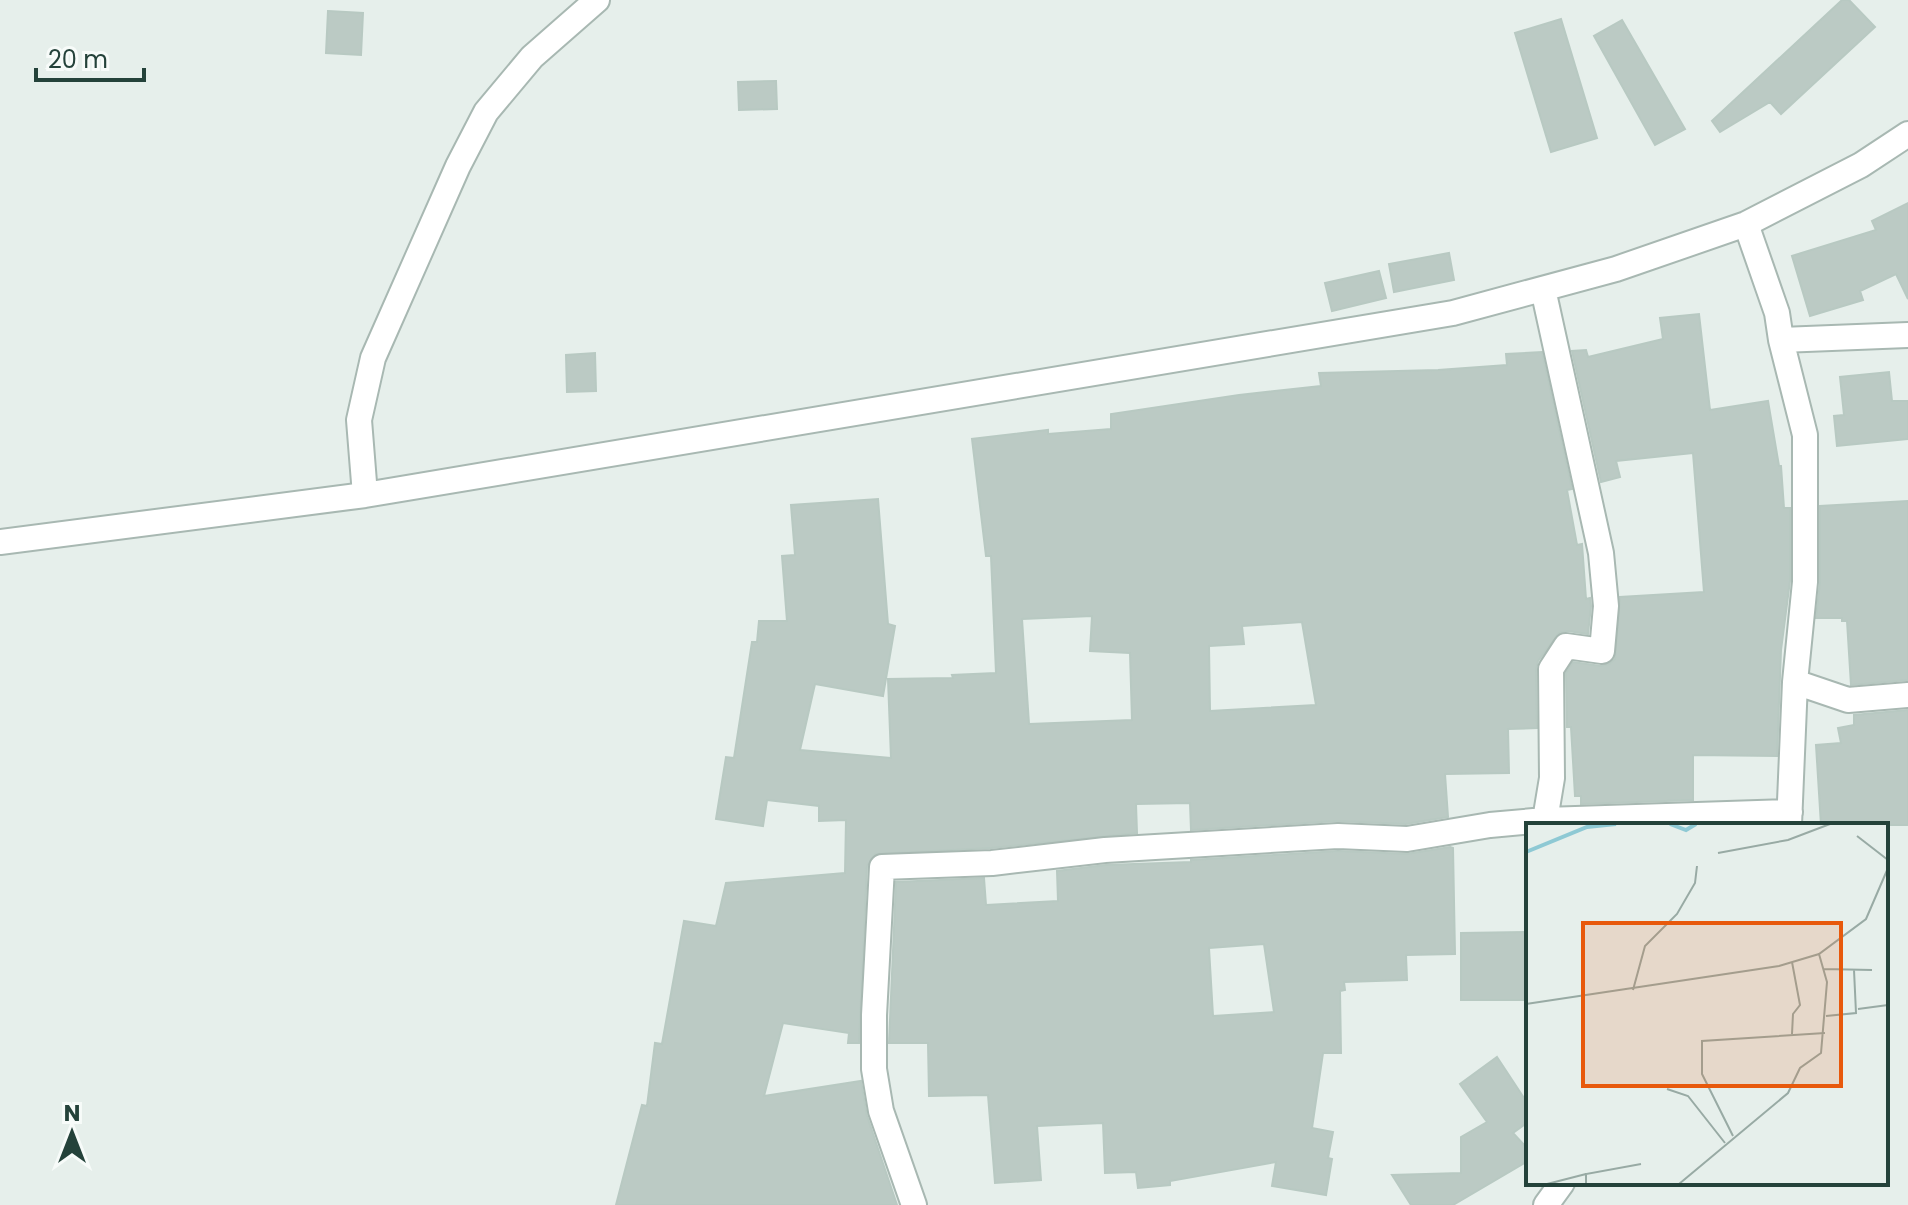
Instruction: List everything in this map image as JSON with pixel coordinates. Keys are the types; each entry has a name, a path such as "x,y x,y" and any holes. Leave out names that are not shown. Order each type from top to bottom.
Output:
{"street":[{"path":"365,495 359,420 373,358 458,166 486,112 532,57 597,0"},
{"path":"0,542 365,495 1453,313 1616,269 1746,224 1861,165 1908,134"},
{"path":"914,1205 881,1111 874,1069 882,867 992,863 1105,850 1338,836 1407,839 1490,825 1545,820 1789,818 1795,682 1805,582 1805,435 1777,313 1746,224"},
{"path":"1543,289 1601,553 1606,606 1602,651 1566,646 1551,669 1552,778 1545,820"},
{"path":"1781,340 1908,335"},
{"path":"1795,682 1848,700 1908,695"},
{"path":"1546,1205 1561,1185"}],"building":[{"path":"1842,0 1849,0 1875,27 1781,114 1770,102 1720,132 1712,121"},
{"path":"328,11 363,13 361,55 326,53"},
{"path":"1561,19 1597,138 1551,152 1515,33"},
{"path":"1622,20 1685,129 1655,145 1594,36"},
{"path":"776,81 777,109 739,110 738,82"},
{"path":"1908,203 1908,299 1896,274 1860,291 1863,300 1810,316 1792,256 1876,230 1872,221"},
{"path":"1449,253 1454,280 1394,292 1389,264"},
{"path":"1379,271 1386,298 1332,311 1325,283"},
{"path":"1699,314 1710,410 1768,401 1781,466 1784,508 1790,508 1790,581 1781,650 1777,756 1693,755 1693,800 1581,804 1581,796 1575,796 1571,727 1567,727 1566,673 1573,662 1601,666 1615,659 1620,597 1704,592 1693,453 1616,461 1620,477 1601,482 1572,351 1586,350 1588,357 1663,339 1660,318"},
{"path":"1542,352 1572,489 1567,490 1577,545 1582,544 1586,599 1590,598 1591,606 1588,634 1559,633 1538,661 1537,728 1508,729 1509,773 1445,774 1448,817 1406,824 1337,821 1191,830 1190,803 1136,804 1137,833 991,848 875,854 867,866 859,1043 848,1043 849,1033 783,1023 764,1096 861,1081 867,1116 897,1205 616,1205 642,1105 647,1106 655,1043 662,1044 684,921 716,926 726,883 845,873 846,820 819,821 819,806 767,800 763,826 716,819 726,757 734,758 752,642 757,642 759,621 787,621 782,556 795,555 791,505 878,499 888,624 895,626 883,696 815,684 800,750 891,758 888,679 953,678 952,675 996,673 991,556 986,556 972,439 1048,430 1048,434 1111,429 1111,414 1321,386 1319,373 1507,365 1506,354","holes":["1092,616 1090,651 1130,653 1132,720 1029,724 1022,619","1302,622 1316,705 1210,711 1209,646 1244,644 1242,626"]},
{"path":"595,353 596,391 567,392 566,355"},
{"path":"1889,372 1892,401 1908,401 1908,439 1837,446 1834,416 1844,415 1840,377"},
{"path":"1908,501 1908,680 1851,685 1847,621 1842,621 1842,618 1816,618 1820,582 1820,506"},
{"path":"1908,710 1908,825 1821,823 1816,745 1841,743 1838,728 1854,725 1854,715"},
{"path":"1453,848 1455,954 1406,955 1407,980 1344,982 1345,990 1340,991 1341,1053 1323,1053 1312,1128 1333,1132 1326,1195 1272,1186 1276,1162 1170,1181 1170,1185 1138,1188 1136,1172 1105,1173 1103,1123 1037,1126 1041,1180 995,1183 988,1095 929,1096 928,1043 889,1043 896,882 984,878 986,905 1058,901 1057,871 1106,865 1338,851 1407,854","holes":["1264,944 1274,1012 1213,1016 1209,948"]},
{"path":"1526,932 1526,1000 1461,1000 1461,933"},
{"path":"1497,1057 1526,1101 1526,1123 1513,1133 1526,1147 1526,1162 1453,1205 1411,1205 1392,1175 1461,1173 1461,1137 1487,1122 1460,1084"}]}
